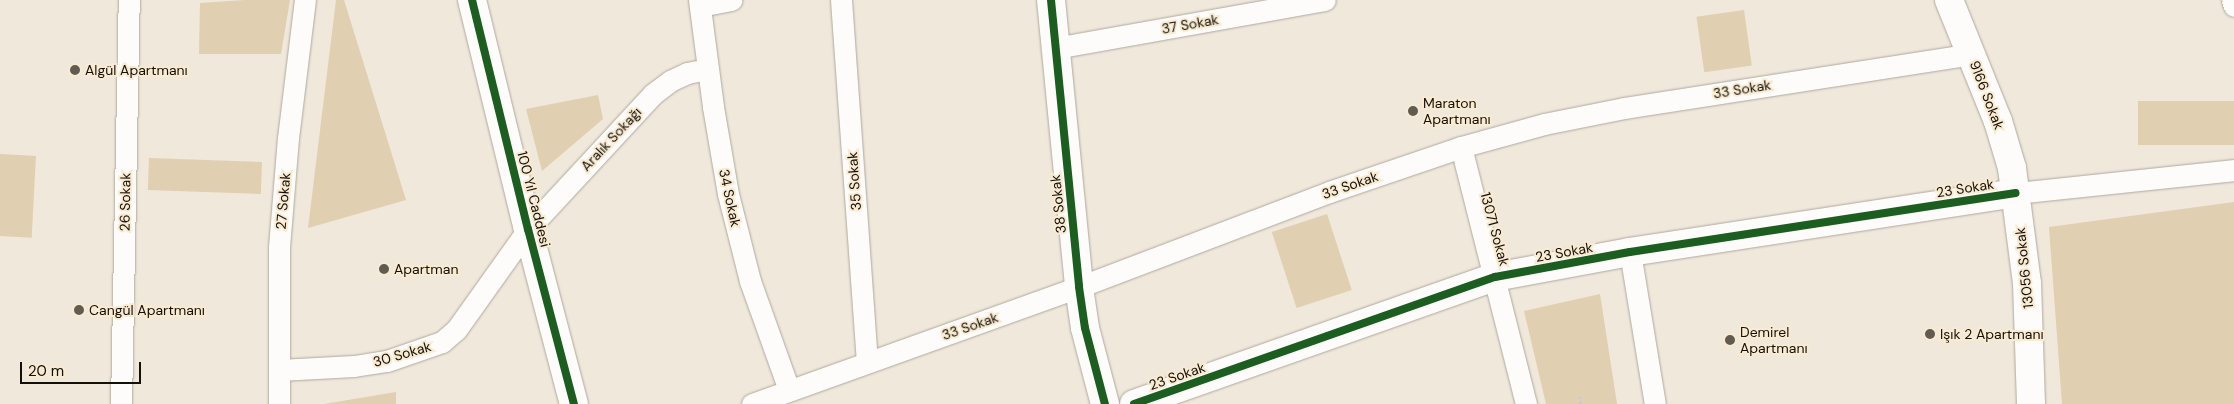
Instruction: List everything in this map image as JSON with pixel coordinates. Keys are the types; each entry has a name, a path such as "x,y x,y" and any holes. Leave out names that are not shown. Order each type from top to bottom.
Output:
{"street":[{"name":"100 Yıl Caddesi","path":"472,0 528,229 574,404"},
{"name":"38 Sokak","path":"1051,0 1079,287 1085,328 1105,404"},
{"name":"9166 Sokak","path":"1949,0 1998,121 2012,168 2016,193"},
{"name":"23 Sokak","path":"1134,404 1495,277 1630,252 2016,193"},
{"name":"13056 Sokak","path":"2016,193 2027,283 2031,404"}],"lane":[{"name":"26 Sokak","path":"121,404 129,0"},
{"name":"27 Sokak","path":"279,404 278,247 288,138 305,0"},
{"path":"700,3 731,0"},
{"name":"35 Sokak","path":"841,0 867,362"},
{"path":"2232,0 2234,6"},
{"name":"37 Sokak","path":"1055,48 1317,1"},
{"name":"34 Sokak","path":"700,3 708,69 728,194 750,281 789,390"},
{"name":"33 Sokak","path":"752,404 1079,287 1330,192 1461,147 1544,124 1624,108 1971,54"},
{"name":"Aralık Sokağı","path":"528,229 653,94 670,81 687,73 708,69"},
{"name":"13071 Sokak","path":"1461,147 1526,404"},
{"name":"23 Sokak","path":"2016,193 2234,170"},
{"name":"30 Sokak","path":"279,370 354,366 387,361 442,342 456,330 528,229"},
{"path":"1630,252 1655,404"}],"path":[{"path":"1579,396 1581,404"}],"shaded area":[{"path":"290,0 281,54 199,54 200,3"},
{"path":"336,0 344,0 406,200 308,228"},
{"path":"1744,10 1752,65 1704,72 1696,17"},
{"path":"598,95 603,119 542,171 526,109"},
{"path":"2138,101 2234,101 2234,145 2138,145"},
{"path":"0,154 36,156 32,238 0,236"},
{"path":"149,158 262,162 261,194 148,190"},
{"path":"2234,202 2234,404 2062,404 2049,227"},
{"path":"1327,214 1352,290 1297,308 1272,232"},
{"path":"1600,294 1617,404 1546,404 1524,311"},
{"path":"396,392 396,404 324,404"}],"cycle path":[{"path":"472,0 528,229 574,404"},
{"path":"1051,0 1079,287 1085,328 1105,404"},
{"path":"1134,404 1495,277 1630,252 2016,193"}],"place":[{"name":"Algül Apartmanı","path":"75,70"},
{"name":"Maraton Apartmanı","path":"1413,111"},
{"name":"Apartman","path":"384,269"},
{"name":"Cangül Apartmanı","path":"79,310"},
{"name":"Işık 2 Apartmanı","path":"1930,334"},
{"name":"Demirel Apartmanı","path":"1730,340"}]}
